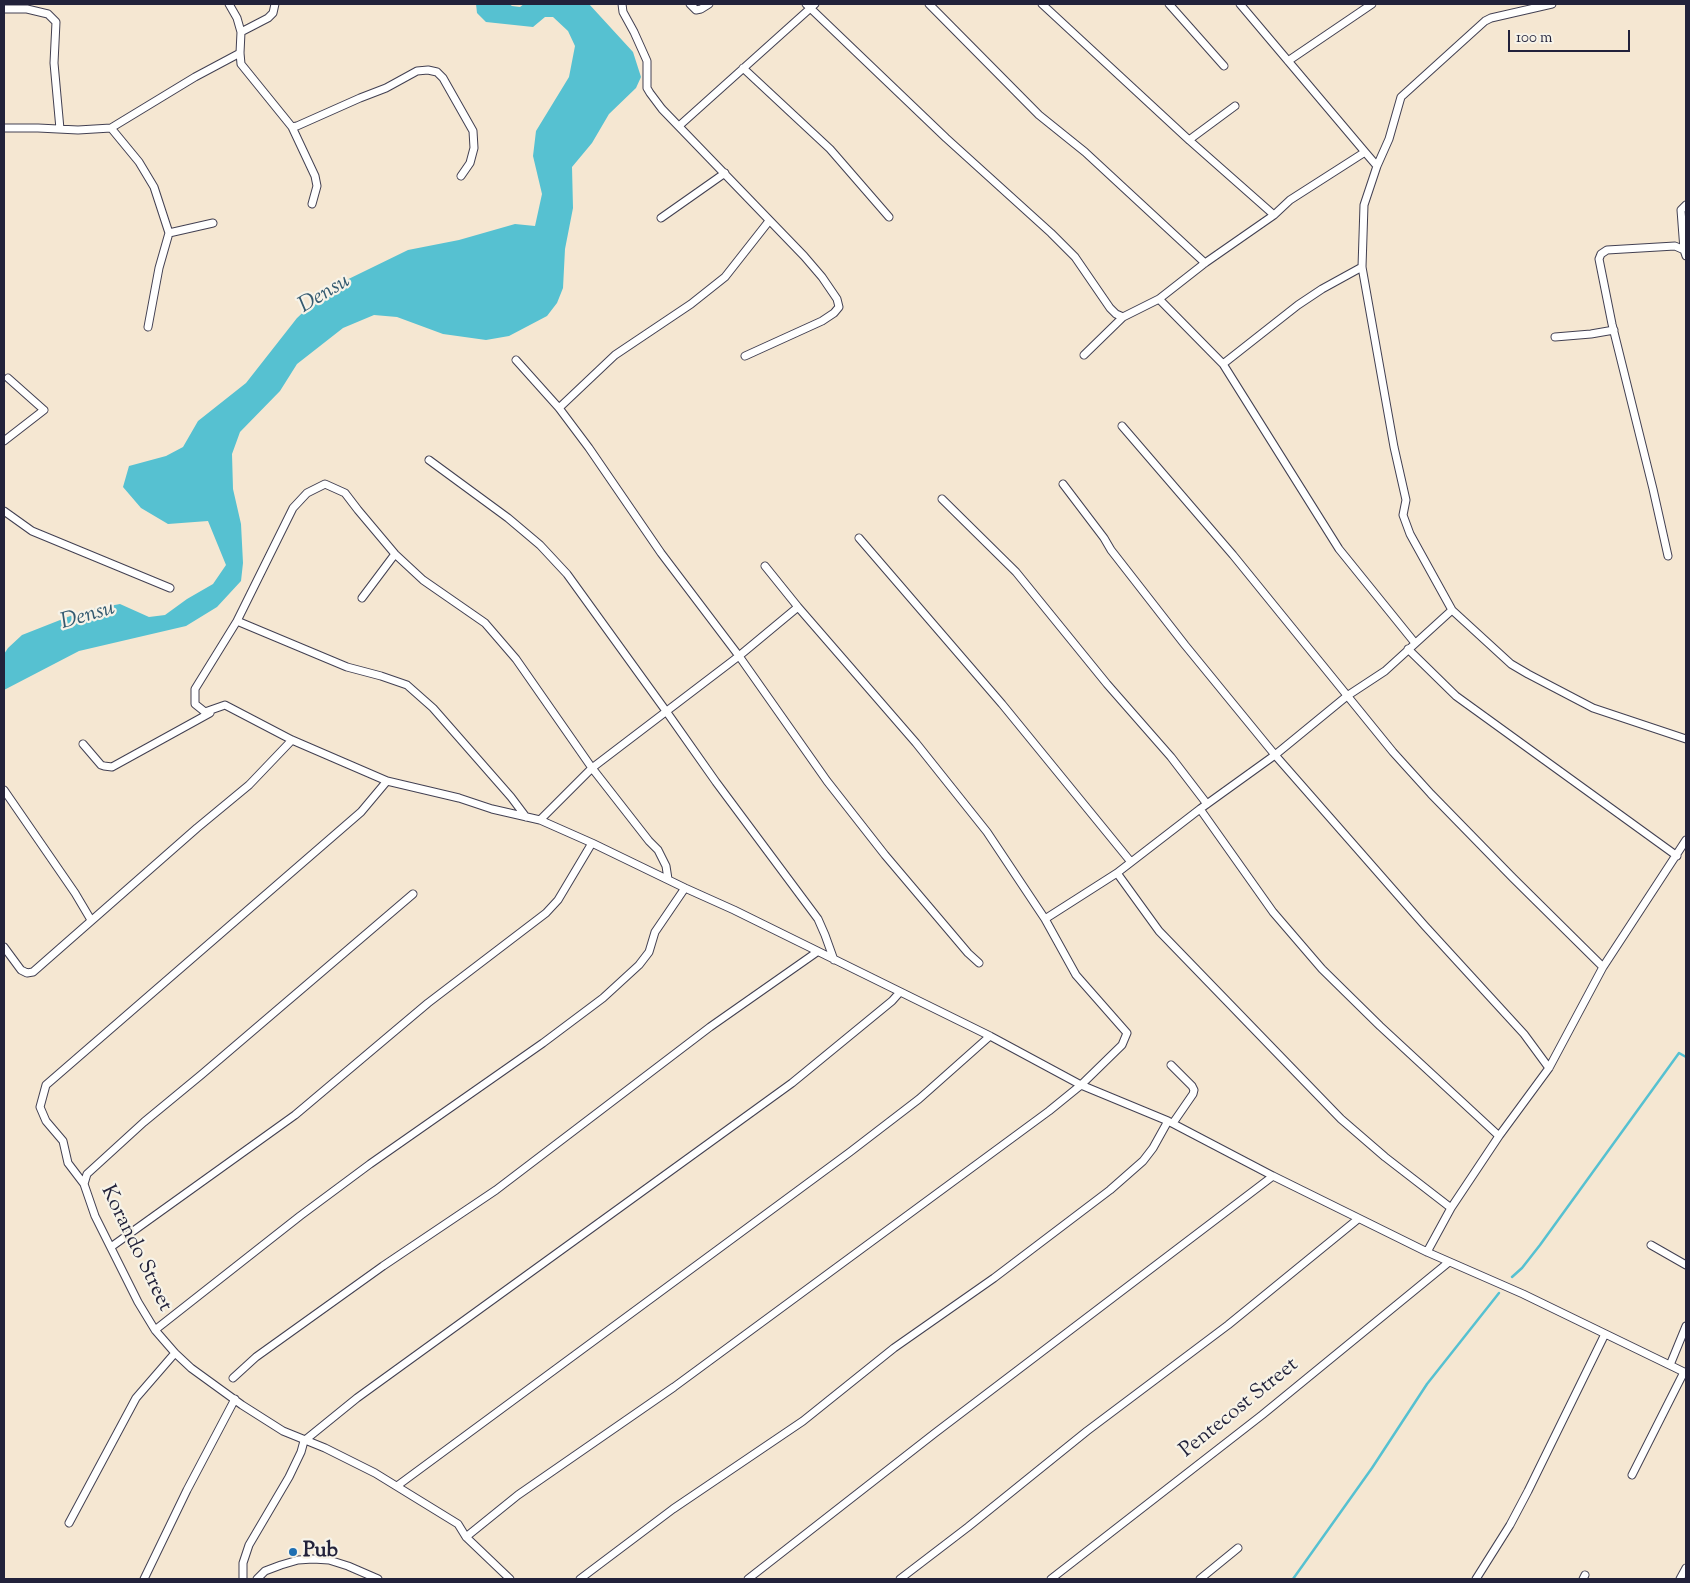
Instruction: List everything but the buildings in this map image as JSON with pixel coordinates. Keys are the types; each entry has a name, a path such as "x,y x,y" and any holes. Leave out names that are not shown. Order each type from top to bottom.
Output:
{"street":[{"path":"229,4 237,18 241,32 241,64 292,127 316,176 317,186 312,204"},
{"path":"241,32 268,18 273,13 275,4"},
{"path":"622,4 622,12 648,61 647,88 662,109 822,277 833,292 839,306 834,313 822,321 745,356"},
{"path":"690,4 696,10 709,4"},
{"path":"929,4 1039,115 1084,152 1205,263"},
{"path":"1042,4 1189,140 1274,215"},
{"path":"1169,4 1224,66"},
{"path":"1240,4 1377,166"},
{"path":"1288,61 1372,4"},
{"path":"1552,4 1485,21 1401,97 1389,139 1377,166 1364,205 1362,267 1394,447 1406,500 1404,515 1410,534 1452,610 1511,664 1593,708 1686,739"},
{"path":"679,126 810,5 946,138 1051,233 1075,257 1110,308 1116,314 1123,316"},
{"path":"4,9 27,9 48,14 56,22 54,63 60,129"},
{"path":"4,128 78,130 111,128 195,77 240,53"},
{"path":"743,68 830,149 888,217"},
{"path":"292,127 386,88 418,71 428,70 437,72 443,78 473,131 474,148 470,163 461,176"},
{"path":"1189,140 1235,106"},
{"path":"111,128 139,162 154,187 169,233 148,327"},
{"path":"1084,355 1123,316 1159,299 1205,263 1274,215 1290,200 1365,152"},
{"path":"661,218 724,173"},
{"path":"1685,253 1681,210 1686,205"},
{"path":"559,408 615,355 691,304 725,278 769,220"},
{"path":"169,233 213,223"},
{"path":"1668,556 1599,259 1607,250 1675,246 1685,253"},
{"path":"1223,364 1298,305 1322,289 1362,267"},
{"path":"1159,299 1223,364 1340,549 1415,643"},
{"path":"1555,337 1614,330"},
{"path":"516,360 559,408 661,553 739,656 844,803 908,882 978,963"},
{"path":"4,441 44,410 8,378"},
{"path":"1122,426 1234,555 1377,734 1431,794 1512,878 1603,967"},
{"path":"429,460 508,518 540,545 567,574 716,782 818,920 834,960"},
{"path":"668,879 663,857 592,768 516,659 485,624 423,580 395,554 358,510 346,492 325,484 307,493 294,508 237,622 194,690 195,704 205,712 225,705 292,740 387,781 459,798 492,810 540,820 592,843 685,888 734,910 990,1036 1081,1085 1170,1122 1358,1219 1523,1294 1685,1372 1632,1475"},
{"path":"1063,484 1111,550 1275,755 1425,926 1524,1034 1549,1068"},
{"path":"942,499 1022,579 1107,684 1170,757 1274,912 1322,969 1380,1026 1499,1136"},
{"path":"4,511 32,530 170,588"},
{"path":"859,538 1002,704 1131,862"},
{"path":"362,598 395,554"},
{"path":"466,1537 518,1495 674,1387 1049,1111 1081,1085 1122,1044 1126,1033 1076,975 1045,919 987,832 916,743 798,607 765,566"},
{"path":"540,820 592,768 739,656 798,607"},
{"path":"1045,919 1117,873 1204,806 1275,755 1347,696 1385,671 1452,610"},
{"path":"237,622 347,667 406,685 433,708 511,797 526,817"},
{"path":"1408,649 1456,696 1677,856"},
{"path":"83,744 101,764 112,767 225,705"},
{"path":"4,948 21,970 27,973 33,972 197,828 249,785 292,740"},
{"path":"84,1184 68,1163 63,1141 46,1121 40,1107 46,1086 361,812 387,781"},
{"path":"4,790 75,893 91,920"},
{"path":"1427,1252 1452,1208 1499,1136 1549,1068 1603,967 1686,840"},
{"path":"111,1247 295,1115 428,1003 546,913 558,900 592,843"},
{"path":"1117,873 1159,931 1341,1119 1385,1157 1452,1208"},
{"path":"155,1330 370,1164 544,1043 603,998 639,965 649,952 655,932 685,888"},
{"name":"Korando Street","path":"413,894 144,1122 87,1174 84,1184 95,1216 138,1302 155,1330 191,1368 235,1400 283,1431 324,1448 397,1486 458,1524 466,1537 510,1579"},
{"path":"233,1378 256,1357 383,1266 496,1190 710,1028 817,952"},
{"path":"242,1579 243,1562 249,1544 289,1477 301,1452 304,1440 357,1398 792,1083 892,1001 900,992"},
{"path":"397,1486 850,1152 919,1099 990,1036"},
{"path":"580,1579 673,1509 803,1421 894,1348 994,1278 1110,1190 1142,1161 1193,1094 1192,1086 1171,1065"},
{"path":"748,1579 1273,1176"},
{"path":"900,1579 1087,1431 1228,1325 1358,1219"},
{"path":"1651,1245 1686,1265"},
{"name":"Pentecost Street","path":"1051,1579 1262,1415 1449,1262"},
{"path":"1670,1365 1686,1326"},
{"path":"1476,1579 1510,1525 1528,1491 1605,1334"},
{"path":"69,1523 136,1398 175,1353"},
{"path":"144,1579 187,1490 235,1400"},
{"path":"1200,1579 1238,1548"},
{"path":"257,1579 265,1571 298,1560 329,1560 357,1569 378,1579"},
{"path":"1680,1579 1686,1568"}],"water":[{"name":"Densu","path":"476,4 509,4 520,7 524,4 589,4 633,52 641,77 636,88 609,114 592,143 572,167 573,208 565,249 563,288 557,303 547,316 509,336 486,340 443,334 397,317 374,315 343,328 297,364 280,391 240,432 232,454 233,489 241,524 243,563 241,581 217,607 186,626 79,651 4,690 4,654 22,635 83,611 120,604 149,617 165,615 187,599 213,584 226,565 208,521 168,524 141,508 123,487 129,466 166,456 183,447 198,421 246,383 297,318 328,289 408,250 459,240 515,224 535,226 542,194 533,156 536,131 569,77 575,46 568,31 553,17 545,17 533,27 486,22 477,13"}],"waterway":[{"path":"1512,1277 1522,1268 1540,1245 1679,1053 1686,1057"},
{"path":"1293,1579 1372,1468 1427,1384 1499,1293"}],"place":[{"name":"Pub","path":"293,1552"}]}
